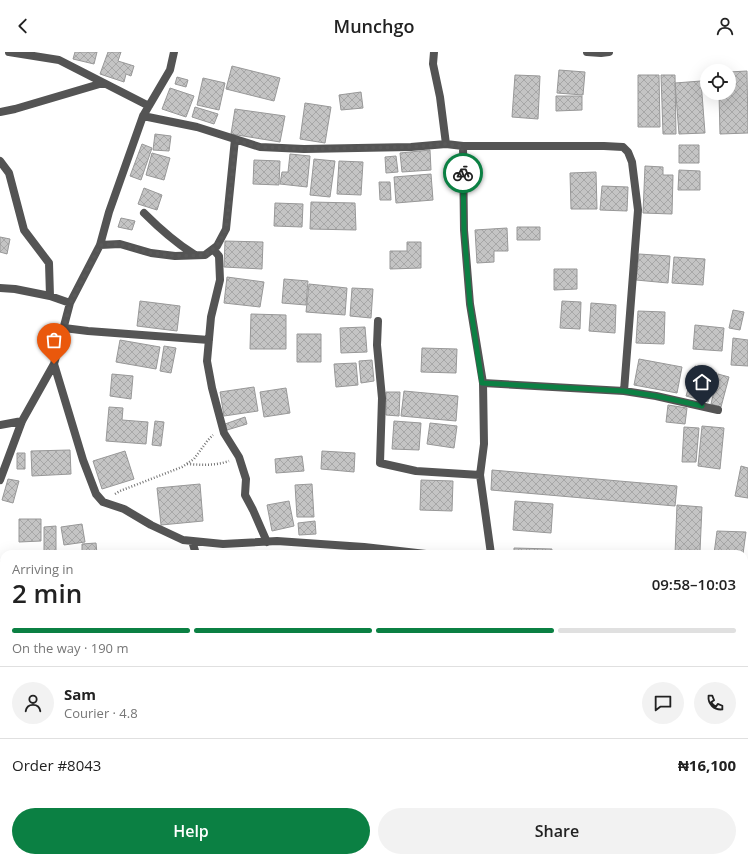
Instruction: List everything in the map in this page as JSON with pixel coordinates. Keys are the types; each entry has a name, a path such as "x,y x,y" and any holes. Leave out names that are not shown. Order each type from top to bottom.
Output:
{"street":[{"path":"9,52 61,56 103,82 149,106"},
{"path":"0,480 22,421 54,364 70,304 100,245 109,212 143,116 170,70 174,52"},
{"path":"434,52 433,64 440,97 446,144"},
{"path":"587,52 609,52"},
{"path":"0,112 15,109 103,82"},
{"path":"143,116 197,127 260,147 304,149 411,147 446,144 462,146 623,147 628,152 632,162 638,210 624,391"},
{"path":"100,245 120,244 151,253 175,256 205,255 217,246 226,229 236,140"},
{"path":"462,146 464,230 470,304 482,383 484,444 480,475 490,550"},
{"path":"0,161 9,173 24,230 49,263 50,296"},
{"path":"144,213 176,242 196,255"},
{"path":"213,249 219,256 220,280 211,317 207,361 222,427 224,433 239,457 246,479 245,495 254,510 266,542"},
{"path":"0,288 15,289 50,296 70,304"},
{"path":"378,321 377,345 382,398 380,463 416,471 480,475"},
{"path":"64,328 209,340"},
{"path":"54,364 83,460 96,494 103,502 124,509 183,540 223,544 277,541 391,550"},
{"path":"482,383 624,391 656,396 718,410"},
{"path":"0,425 22,421"},
{"path":"192,541 195,550"}],"path":[{"path":"103,502 120,491 182,467 194,459 208,440 222,427"},
{"path":"186,464 220,464 239,457"}],"building":[{"path":"75,52 97,52 94,64 73,59"},
{"path":"108,52 121,52 118,61 134,66 131,76 126,74 124,82 100,74"},
{"path":"232,66 280,78 274,101 226,89"},
{"path":"559,70 585,72 583,95 557,93"},
{"path":"747,71 748,133 720,134 719,100 736,100 736,72"},
{"path":"515,75 540,76 538,119 512,117"},
{"path":"638,75 659,75 660,127 638,127"},
{"path":"661,75 675,75 676,134 663,134"},
{"path":"177,77 188,80 186,87 175,84"},
{"path":"203,78 225,83 219,110 197,105"},
{"path":"700,81 700,100 702,100 705,133 679,134 675,83"},
{"path":"170,88 194,96 186,117 162,109"},
{"path":"361,92 363,108 341,110 339,95"},
{"path":"556,96 582,96 582,110 556,111"},
{"path":"305,103 331,107 325,143 300,139"},
{"path":"195,107 218,114 214,124 192,117"},
{"path":"235,109 285,116 280,142 231,134"},
{"path":"155,134 171,136 169,151 153,150"},
{"path":"142,144 152,148 141,180 130,176"},
{"path":"679,145 699,145 699,163 679,163"},
{"path":"430,150 431,170 402,172 400,153"},
{"path":"152,153 170,158 164,180 146,175"},
{"path":"290,154 310,156 307,187 280,184 282,172 288,172"},
{"path":"396,156 398,172 386,173 385,157"},
{"path":"314,159 335,161 330,197 310,195"},
{"path":"254,160 280,161 279,185 253,184"},
{"path":"339,161 363,162 361,195 337,194"},
{"path":"645,166 663,167 663,175 673,175 672,214 643,213"},
{"path":"679,170 700,171 700,190 678,190"},
{"path":"596,172 597,209 571,209 570,173"},
{"path":"431,174 433,200 396,203 394,177"},
{"path":"379,182 390,182 391,200 380,200"},
{"path":"602,186 628,187 627,211 600,210"},
{"path":"144,188 162,195 157,210 138,204"},
{"path":"311,202 355,203 356,230 310,229"},
{"path":"275,203 303,204 302,227 274,226"},
{"path":"121,218 135,221 132,230 118,227"},
{"path":"517,227 540,227 540,240 517,240"},
{"path":"507,228 508,251 494,251 494,262 477,263 475,230"},
{"path":"0,237 10,239 7,254 0,252"},
{"path":"225,241 263,242 262,269 224,267"},
{"path":"407,242 421,242 421,268 390,269 390,251 407,251"},
{"path":"639,254 670,256 668,283 636,280"},
{"path":"674,257 705,259 703,285 672,283"},
{"path":"554,269 577,269 577,289 554,290"},
{"path":"227,277 264,282 260,307 224,303"},
{"path":"284,279 308,281 306,305 282,303"},
{"path":"309,284 347,288 345,315 306,312"},
{"path":"352,288 373,289 371,318 350,316"},
{"path":"140,301 180,306 177,331 137,326"},
{"path":"562,301 581,302 580,329 560,328"},
{"path":"591,303 616,305 615,333 589,331"},
{"path":"733,310 744,312 740,330 729,328"},
{"path":"638,311 665,312 664,344 636,343"},
{"path":"251,314 286,315 286,349 250,349"},
{"path":"695,325 724,328 722,351 693,349"},
{"path":"365,327 367,352 341,353 340,328"},
{"path":"297,334 321,334 321,362 297,362"},
{"path":"733,338 748,340 748,366 731,365"},
{"path":"120,340 160,347 156,369 116,362"},
{"path":"164,346 176,348 171,373 160,371"},
{"path":"422,348 457,349 456,373 421,372"},
{"path":"639,359 682,367 677,393 634,385"},
{"path":"372,360 374,381 361,383 359,361"},
{"path":"356,363 358,385 336,387 334,364"},
{"path":"695,366 717,373 708,402 686,396"},
{"path":"112,374 133,376 131,399 110,396"},
{"path":"718,374 729,377 721,407 711,404"},
{"path":"254,387 258,411 224,416 220,392"},
{"path":"286,388 290,413 264,417 260,392"},
{"path":"404,391 458,396 456,421 401,416"},
{"path":"386,392 400,392 399,416 386,415"},
{"path":"668,405 687,408 685,424 666,422"},
{"path":"109,407 123,408 122,420 148,422 146,444 106,441"},
{"path":"245,417 247,424 227,430 225,424"},
{"path":"155,421 164,422 161,446 152,445"},
{"path":"394,421 421,423 419,450 392,449"},
{"path":"430,423 457,426 454,448 427,444"},
{"path":"702,426 724,428 720,469 698,466"},
{"path":"684,427 699,428 696,462 682,462"},
{"path":"70,450 71,474 32,476 31,451"},
{"path":"125,451 134,479 102,489 93,461"},
{"path":"322,451 355,453 354,472 321,469"},
{"path":"17,453 25,453 25,469 17,469"},
{"path":"302,456 304,471 276,473 275,459"},
{"path":"741,466 748,468 748,498 735,496"},
{"path":"492,470 677,486 675,506 491,490"},
{"path":"8,479 19,481 13,503 2,500"},
{"path":"421,480 453,481 452,511 420,510"},
{"path":"200,484 203,521 161,525 157,488"},
{"path":"312,484 314,517 297,517 295,485"},
{"path":"289,501 294,526 272,531 267,505"},
{"path":"515,501 553,504 551,533 513,530"},
{"path":"677,505 702,507 700,550 675,550"},
{"path":"19,519 41,519 41,541 19,542"},
{"path":"315,521 316,534 299,535 298,523"},
{"path":"82,524 85,542 64,545 61,527"},
{"path":"56,526 56,550 44,550 44,527"},
{"path":"717,531 746,532 744,550 715,550"},
{"path":"96,543 97,550 82,550 82,544"},
{"path":"514,548 552,549 552,550 514,550"}],"way so far":[{"path":"54,364 70,304 100,245 120,244 151,253 175,256 205,255 217,246 226,229 236,140 260,147 304,149 411,147 446,144 462,146 463,173"}],"route":[{"path":"463,173 464,230 470,304 482,383 624,391 702,406"}]}
